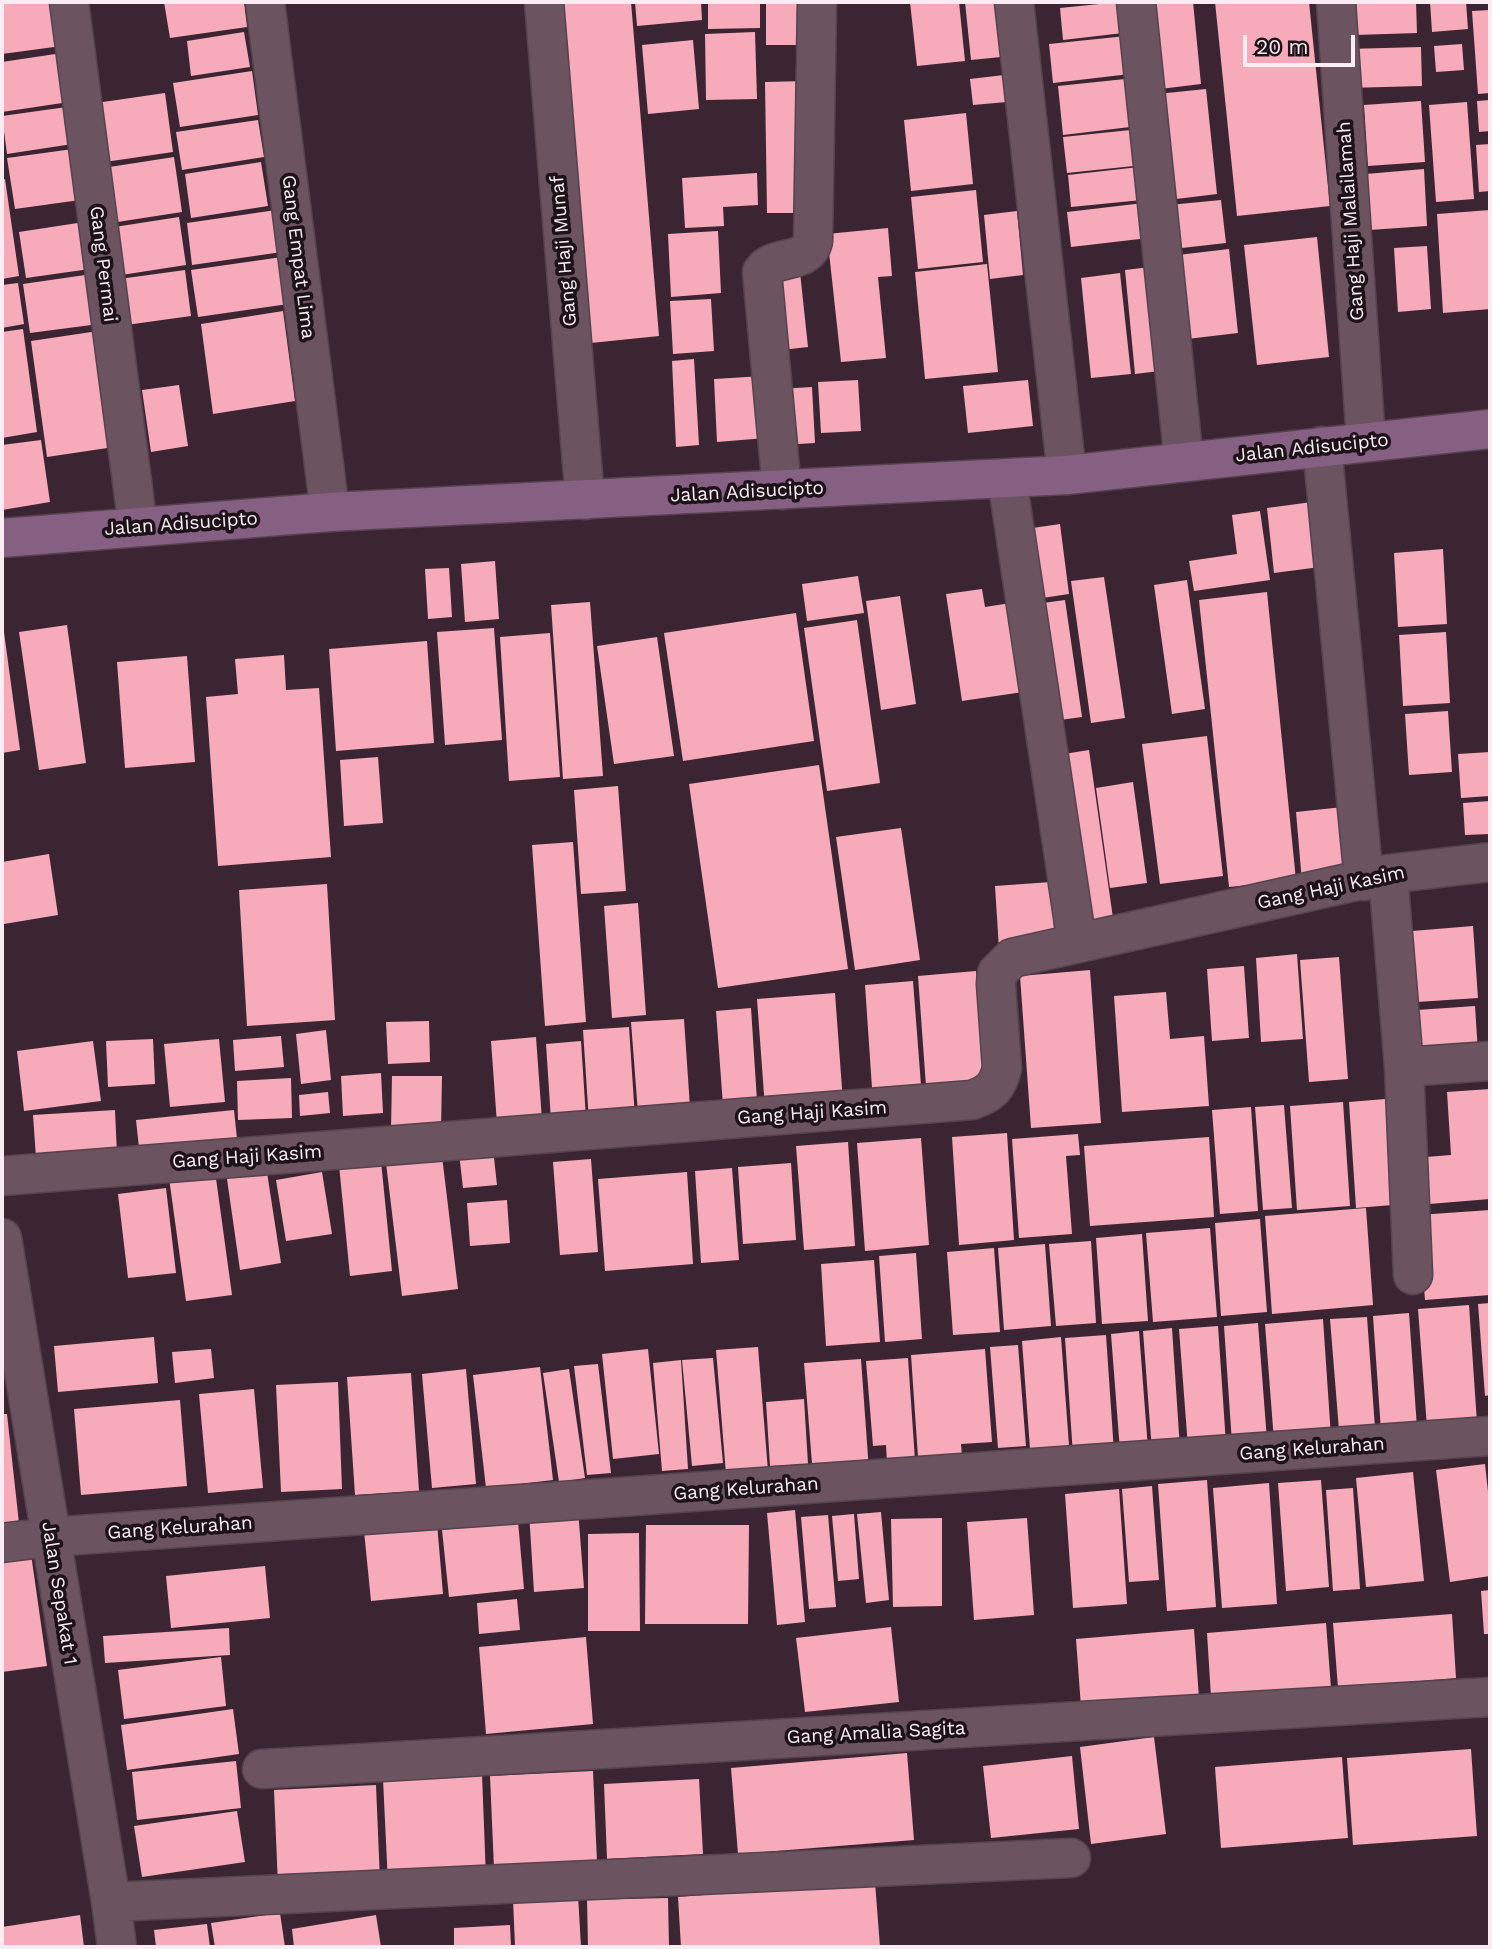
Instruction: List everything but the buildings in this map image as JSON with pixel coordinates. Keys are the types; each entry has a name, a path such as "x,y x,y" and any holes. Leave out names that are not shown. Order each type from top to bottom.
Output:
{"main road":[{"name":"Jalan Adisucipto","path":"2,538 330,512 1067,475 1490,429"}],"street":[{"name":"Gang Permai","path":"69,2 138,527"},
{"name":"Gang Empat Lima","path":"264,2 330,512"},
{"name":"Gang Haji Munaf","path":"544,2 585,500"},
{"path":"782,490 762,272 769,263 801,256 811,247 813,241 817,2"},
{"path":"1014,2 1067,475"},
{"path":"1136,2 1184,462"},
{"name":"Gang Haji Malailamah","path":"1336,2 1366,441"},
{"path":"1322,446 1376,877 1404,1067 1413,1275"},
{"path":"1007,478 1077,943"},
{"name":"Gang Haji Kasim","path":"2,1176 972,1100 986,1096 995,1088 1002,1068 997,973 1012,958 1376,877 1490,862"},
{"path":"1404,1067 1490,1061"},
{"name":"Jalan Sepakat 1","path":"2,1238 15,1405 50,1538 117,1947"},
{"name":"Gang Kelurahan","path":"2,1543 1490,1436"},
{"name":"Gang Amalia Sagita","path":"262,1769 1490,1697"},
{"path":"111,1902 1071,1858"}]}
